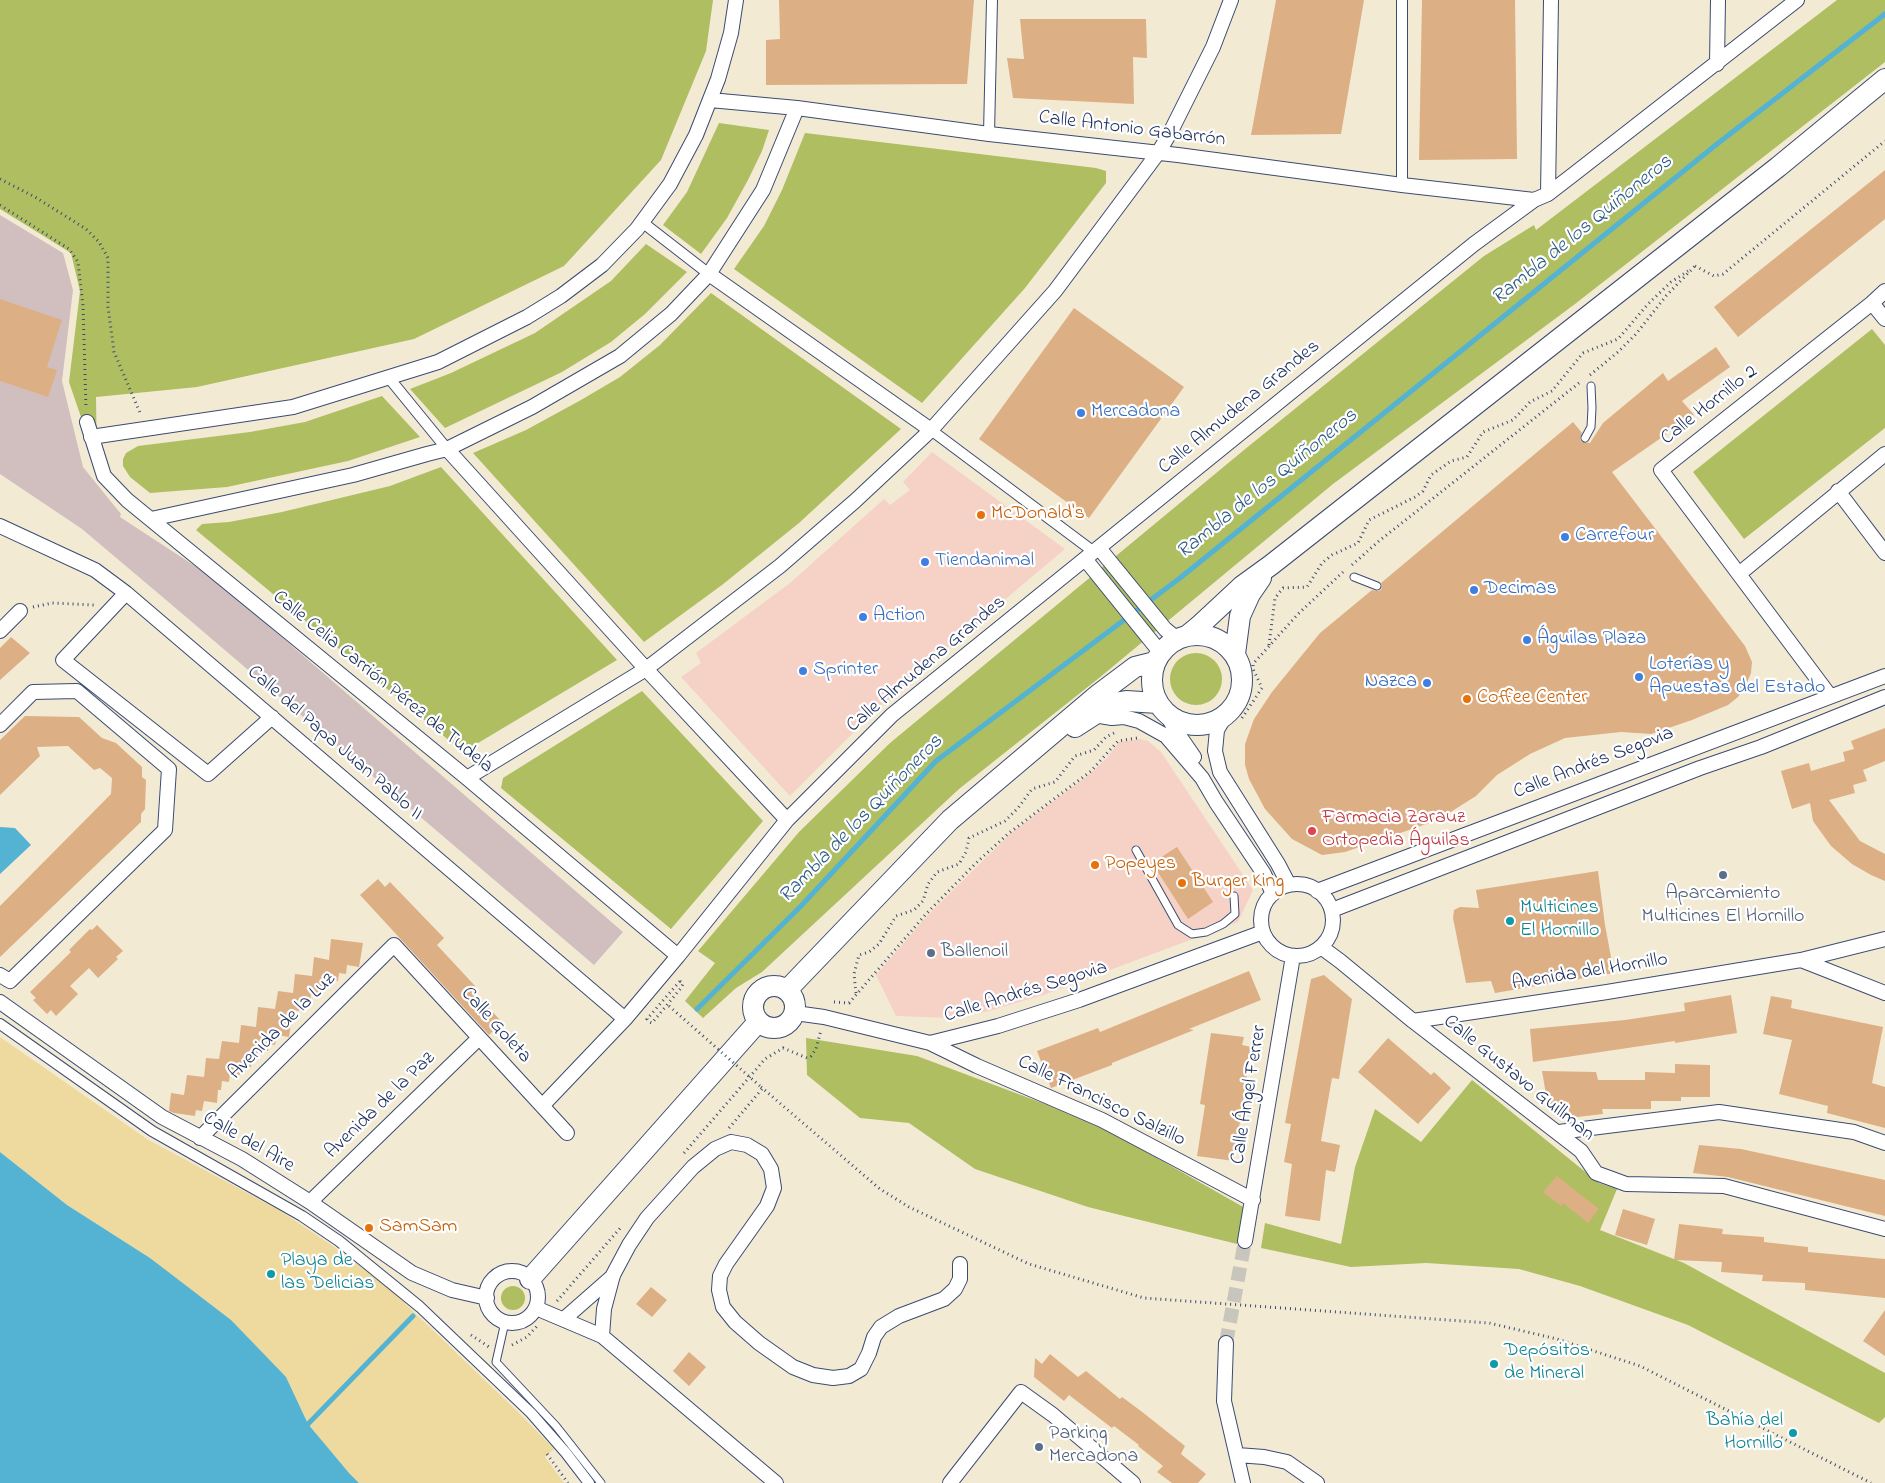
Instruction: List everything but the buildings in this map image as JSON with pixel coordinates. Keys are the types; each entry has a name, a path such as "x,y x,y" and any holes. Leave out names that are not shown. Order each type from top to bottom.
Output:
{"main road":[{"path":"1162,708 1151,684 1151,676 1157,657 1168,644 1199,626 1242,586 1778,166 1885,79"},
{"path":"1234,654 1240,616 1250,594 1271,565"},
{"path":"1022,760 1116,703 1126,702 1162,708 1183,722 1198,725 1234,717 1234,705 1241,687 1241,672 1234,654 1226,645 1214,638 1201,634 1182,637"},
{"path":"787,990 950,820 1086,704 1134,667 1157,657"},
{"path":"770,986 780,987 787,990 794,1001 794,1013 789,1022 779,1028 767,1027 758,1022 752,1008 757,994 761,990 770,986"},
{"path":"530,1278 758,1022"}],"street":[{"path":"91,437 293,407 438,362 487,338 561,296 602,265 642,222 670,184 696,135 710,100 731,33 736,0"},
{"path":"990,134 992,0"},
{"path":"467,778 646,669 780,566 855,501 932,430 1055,291 1158,153 1214,47 1231,0"},
{"path":"1402,0 1402,185"},
{"path":"1548,194 1551,0"},
{"path":"1716,64 1718,0"},
{"name":"Calle Antonio Gabarrón","path":"710,100 797,108 990,134 1534,200 1548,194 1797,0"},
{"path":"151,520 353,475 448,449 532,407 620,356 671,314 709,274 763,190 797,108"},
{"name":"Calle Almudena Grandes","path":"542,1106 624,1019 678,956 787,820 892,715 1474,244 1534,200"},
{"path":"642,222 709,274 932,430 1092,553 1143,601 1165,629 1182,637"},
{"name":"Calle Hornillo 2","path":"1830,696 1661,470 1885,291"},
{"path":"1872,303 1885,319"},
{"path":"389,378 448,449 646,669 787,820"},
{"name":"Calle Celia Carrión Pérez de Tudela","path":"87,422 104,476 128,500 467,778 678,956"},
{"path":"1739,574 1885,454"},
{"path":"1838,491 1885,553"},
{"name":"Calle del Papa Juan Pablo II","path":"0,526 95,570 126,593 624,1019"},
{"path":"1092,553 1157,657"},
{"path":"126,593 63,660 208,774 272,717"},
{"path":"0,631 20,610"},
{"name":"Calle Andrés Segovia","path":"1317,891 1885,676"},
{"path":"0,725 33,692 77,691 169,769 165,830 10,981 0,975"},
{"name":"Calle Andrés Segovia","path":"1332,910 1700,768 1760,748 1804,728 1885,697"},
{"path":"1162,708 1201,768 1202,778"},
{"path":"1094,715 1112,718 1124,717 1153,727 1166,736 1202,778 1264,874 1273,894"},
{"path":"1234,717 1217,730 1215,751 1220,772 1278,864 1289,885"},
{"path":"1289,885 1303,885 1317,891 1325,898 1332,910 1333,922 1331,933 1321,947 1309,954 1293,956 1275,948 1263,932 1261,921 1262,911 1267,901 1273,894 1289,885"},
{"name":"Calle Andrés Segovia","path":"794,1013 824,1018 930,1043 998,1026 1079,1000 1263,932"},
{"name":"Avenida del Hornillo","path":"1414,1021 1801,960 1885,939"},
{"name":"Calle Goleta","path":"394,945 567,1133"},
{"name":"Avenida de la Luz","path":"200,1138 394,945"},
{"path":"1321,947 1414,1021"},
{"name":"Calle Ángel Ferrer","path":"1245,1242 1293,956"},
{"path":"1801,960 1885,993"},
{"name":"Calle del Aire","path":"0,1002 162,1117 242,1159 310,1202 412,1273 452,1290 487,1298"},
{"name":"Calle Gustavo Guillman","path":"1414,1021 1582,1151 1596,1174 1626,1184 1724,1186 1885,1229"},
{"path":"0,1024 152,1131 302,1216 339,1241 401,1290 531,1413 564,1450 589,1483"},
{"name":"Avenida de la Paz","path":"310,1202 479,1038"},
{"name":"Calle Francisco Salzillo","path":"930,1043 977,1066 1102,1120 1253,1200"},
{"path":"1558,1132 1719,1112 1854,1132 1885,1144"},
{"path":"602,1336 604,1309 613,1276 629,1245 654,1211 693,1167 715,1149 731,1142 748,1145 762,1154 771,1169 774,1188 768,1206 726,1264 720,1276 718,1290 723,1307 735,1322 759,1343 793,1367 813,1376 834,1378 849,1376 861,1369 874,1337 881,1327 899,1316 944,1299 955,1289 960,1279 960,1264"},
{"path":"517,1272 530,1278 538,1294 536,1308 530,1316 521,1322 512,1323 505,1322 492,1313 488,1306 487,1298 490,1284 502,1274 517,1272"},
{"path":"564,1319 613,1276"},
{"path":"536,1308 602,1336 776,1483"},
{"path":"1226,1343 1224,1401 1243,1483"},
{"path":"950,1483 1021,1392 1053,1415 1133,1483"},
{"path":"1237,1455 1264,1457 1287,1462 1316,1483"}],"lane":[{"path":"1585,438 1591,427 1591,386"},
{"path":"1354,577 1377,586"},
{"path":"1136,850 1178,925 1192,934 1206,932 1223,924 1234,914 1234,896"},
{"path":"505,1322 496,1362 556,1426 601,1483"}],"path":[{"path":"1695,266 1714,276 1723,274 1885,141"},
{"path":"0,179 35,197 86,229 99,242 108,258 108,307 114,352 148,429"},
{"path":"0,204 70,249 78,262 83,306 87,422"},
{"path":"1589,376 1636,334 1666,296 1695,266"},
{"path":"1269,645 1275,598 1283,588 1307,587 1322,563 1332,555 1358,543 1369,520 1424,491 1431,475 1451,461 1466,457 1483,432 1513,420 1530,402 1552,391 1583,353 1618,339 1648,304 1671,282 1695,266"},
{"path":"1234,717 1261,692 1262,688 1253,670 1253,664 1298,614 1379,541 1581,382"},
{"path":"20,610 52,603 113,607"},
{"path":"856,993 854,974 859,954 869,952 879,944 896,916 914,910 923,901 928,884 937,872 958,864 966,852 969,838 1005,821 1018,808 1032,789 1055,782 1076,756 1094,750 1106,737 1118,731"},
{"path":"824,1018 830,1005 834,1002 849,1003 926,914 996,845 1030,816 1091,771 1118,741 1138,738"},
{"path":"682,982 681,988 668,1006 652,1023 648,1021 678,983 682,982"},
{"path":"668,1006 880,1189 909,1207 1029,1264 1144,1298 1489,1323 1556,1339 1640,1366 1871,1483"},
{"path":"733,1122 761,1088"},
{"path":"547,1454 568,1483"}],"shaded area":[{"path":"0,215 63,253 73,290 62,381 83,467 121,514 120,517 201,570 241,602 623,932 594,965 82,529 0,474"},
{"path":"932,452 1065,549 914,676 869,717 790,796 681,677 701,663 696,653 790,583 884,499 890,505 910,490 903,482"},
{"path":"1140,739 1148,741 1161,752 1253,890 1238,922 1046,994 989,1011 950,1018 896,1016 876,975 928,915 1011,833 1091,773 1107,758 1119,742"}],"green space":[{"path":"0,0 713,0 706,51 661,160 564,266 414,339 197,387 96,397 97,464 69,382 80,291 71,253 0,209"},
{"path":"1837,0 1885,0 1885,62 1575,304 1333,484 1099,678 959,789 762,972 736,988 703,1018 685,1001 715,963 698,951 799,832 890,743 1244,450 1484,256 1534,225 1536,230"},
{"path":"719,123 769,130 762,151 748,180 727,218 701,254 663,225 687,192"},
{"path":"805,133 1096,168 1106,171 1106,183 1025,288 922,403 734,269 764,226 782,190"},
{"path":"646,244 687,272 645,314 611,342 562,372 445,428 410,389 451,373 535,333 611,281"},
{"path":"711,293 901,429 799,523 722,585 644,642 473,453 526,430 620,377 660,345"},
{"path":"1872,329 1885,345 1885,428 1744,539 1693,472"},
{"path":"382,396 420,437 348,461 227,487 150,493 130,477 123,466 123,459 126,453 138,446 250,432 305,422"},
{"path":"441,467 617,660 463,752 196,530 202,524 229,522 282,512 390,486"},
{"path":"1191,653 1201,653 1215,660 1222,674 1222,684 1215,698 1201,705 1191,705 1181,701 1174,694 1170,684 1170,674 1174,664 1181,657"},
{"path":"642,691 763,821 671,929 501,788 503,778"},
{"path":"806,1038 917,1056 1045,1104 1113,1133 1245,1208 1237,1244 1088,1207 975,1169 909,1123 860,1118 807,1075"},
{"path":"1472,1080 1599,1183 1617,1189 1600,1230 1684,1263 1885,1373 1885,1417 1879,1423 1688,1325 1580,1286 1519,1269 1426,1263 1351,1267 1261,1248 1265,1223 1341,1244 1355,1167 1375,1109 1421,1142"},
{"path":"513,1286 522,1289 525,1298 522,1307 513,1310 504,1307 501,1298 504,1289"}],"sand":[{"name":"Playa de las Delicias","path":"0,1037 147,1139 279,1210 333,1246 392,1291 554,1449 545,1457 564,1483 359,1483 308,1424 286,1377 150,1258 67,1205 0,1152"}],"water":[{"path":"0,827 15,828 31,845 0,874"},
{"path":"0,1152 67,1205 150,1258 231,1320 286,1377 308,1424 359,1483 0,1483"}],"waterway":[{"name":"Rambla de los Quiñoneros","path":"697,1009 801,906 936,761 1180,578 1717,144 1885,14"},
{"path":"308,1424 413,1316"}],"tunnel":[{"path":"1226,1343 1245,1241"}],"place":[{"name":"Mercadona","path":"1081,413"},
{"name":"McDonald's","path":"981,515"},
{"name":"Carrefour","path":"1565,537"},
{"name":"Tiendanimal","path":"925,562"},
{"name":"Decimas","path":"1474,590"},
{"name":"Action","path":"863,617"},
{"name":"Águilas Plaza","path":"1527,640"},
{"name":"Sprinter","path":"803,671"},
{"name":"Loterías y Apuestas del Estado","path":"1639,677"},
{"name":"Nazca","path":"1427,683"},
{"name":"Coffee Center","path":"1467,699"},
{"name":"Farmacia Zarauz Ortopedia Águilas","path":"1312,831"},
{"name":"Popeyes","path":"1095,865"},
{"name":"Aparcamiento Multicines El Hornillo","path":"1723,875"},
{"name":"Burger King","path":"1182,883"},
{"name":"Multicines El Hornillo","path":"1510,921"},
{"name":"Ballenoil","path":"931,953"},
{"name":"SamSam","path":"369,1228"},
{"name":"Playa de las Delicias","path":"271,1274"},
{"name":"Depósitos de Mineral","path":"1494,1364"},
{"name":"Bahía del Hornillo","path":"1793,1433"},
{"name":"Parking Mercadona","path":"1039,1447"}]}
